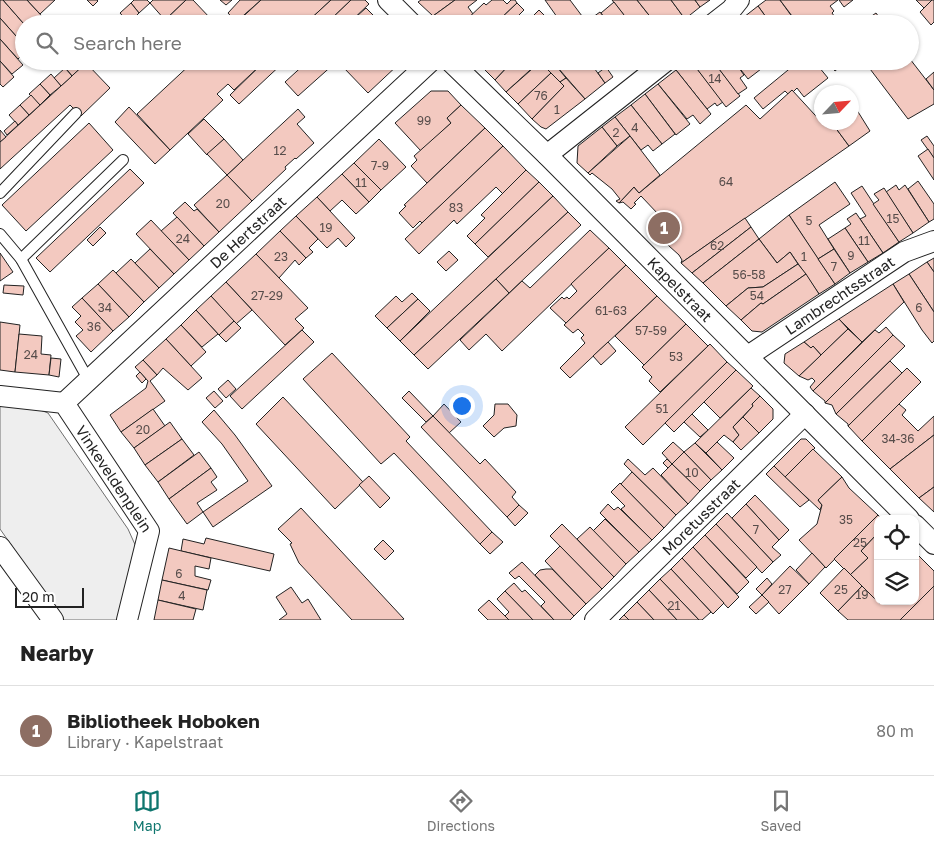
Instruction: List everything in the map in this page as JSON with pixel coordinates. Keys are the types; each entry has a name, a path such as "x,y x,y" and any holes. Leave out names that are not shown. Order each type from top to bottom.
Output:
{"street":[{"path":"388,0 403,15"},
{"path":"725,15 739,0"},
{"name":"De Hertstraat","path":"64,403 421,70"},
{"name":"Kapelstraat","path":"459,70 547,155 905,515"},
{"path":"547,155 655,70"},
{"name":"Lambrechtsstraat","path":"748,356 904,252 934,241"},
{"path":"0,396 64,403"},
{"name":"Vinkeveldenplein","path":"64,403 148,531 127,620"},
{"name":"Moretusstraat","path":"595,620 805,414"},
{"path":"919,529 934,544"},
{"path":"0,547 53,620"}],"lane":[{"path":"0,193 76,113"},
{"path":"21,259 123,160"},
{"path":"0,234 21,259 88,379"}],"shaded area":[{"path":"0,401 27,405 48,413 128,529 137,549 120,620 64,620 0,529"}],"building":[{"path":"0,0 3,0 16,15 15,35 0,18"},
{"path":"3,0 27,0 41,15 16,15"},
{"path":"27,0 55,0 40,14"},
{"path":"87,0 97,0 98,1 93,6"},
{"path":"134,0 147,0 150,3 139,13 131,3"},
{"path":"153,0 186,0 170,15 161,15 150,3"},
{"path":"186,0 193,0 207,15 170,15"},
{"path":"220,0 232,0 226,5"},
{"path":"240,0 261,0 244,15 230,15 228,13"},
{"path":"261,0 331,0 315,15 245,15"},
{"path":"331,0 351,0 335,15 315,15"},
{"path":"351,0 365,0 369,4 357,15 335,15"},
{"path":"421,0 455,0 434,15 432,15 418,2"},
{"path":"455,0 477,0 468,7 472,15 434,15"},
{"path":"492,0 503,0 507,4 511,0 515,0 517,3 504,15 471,15 484,3 486,5"},
{"path":"545,0 570,0 581,15 556,15"},
{"path":"612,0 637,0 649,15 624,15"},
{"path":"637,0 671,0 682,15 649,15"},
{"path":"671,0 695,0 700,7 690,15 682,15"},
{"path":"695,0 710,0 700,7"},
{"path":"766,0 780,0 791,15 764,15 758,6"},
{"path":"780,0 838,0 830,6 834,11 832,13 833,15 791,15"},
{"path":"839,0 853,0 844,7"},
{"path":"916,0 932,0 924,8"},
{"path":"934,0 934,22 931,25 920,12"},
{"path":"614,2 624,15 602,15 601,13"},
{"path":"131,3 139,13 137,15 122,15 120,13"},
{"path":"517,3 524,10 519,15 504,15"},
{"path":"758,6 764,15 747,15"},
{"path":"366,8 373,15 358,15"},
{"path":"539,10 544,15 534,15"},
{"path":"0,18 15,35 15,56 0,39"},
{"path":"0,39 15,56 15,70 17,70 12,74 0,61"},
{"path":"0,61 14,77 3,87 0,84"},
{"path":"63,70 67,70 72,76 61,86 54,78"},
{"path":"67,70 78,70 72,76"},
{"path":"78,70 93,70 110,88 81,116 70,105 0,169 0,142"},
{"path":"184,70 255,70 234,90 228,84 217,94 223,100 170,150 137,114"},
{"path":"256,70 275,70 239,104 230,95"},
{"path":"298,70 327,70 298,96 285,82"},
{"path":"346,70 393,70 368,93"},
{"path":"485,70 504,70 495,80"},
{"path":"504,70 530,70 506,92 495,80"},
{"path":"531,70 548,70 551,73 518,104 506,92"},
{"path":"548,70 559,70 566,78 560,82"},
{"path":"560,70 596,70 605,83 585,99"},
{"path":"602,70 608,70 613,77 605,83 598,73"},
{"path":"676,70 698,70 723,102 717,106 715,103 707,109"},
{"path":"676,70 711,114 700,124 693,115 687,119 658,84"},
{"path":"698,70 720,70 740,96 726,107"},
{"path":"720,70 740,70 744,75 740,78 747,88 738,94"},
{"path":"741,70 760,70 748,79"},
{"path":"788,70 821,70 828,78 819,85 814,85 814,89 804,97 797,88 788,94 785,91 763,109 754,98"},
{"path":"871,70 919,70 934,90 934,104 908,119"},
{"path":"934,72 934,90 926,79"},
{"path":"551,73 564,86 532,119 518,104"},
{"path":"51,74 61,86 50,95 40,84"},
{"path":"566,78 585,99 546,129 541,127 532,119 564,86 560,82"},
{"path":"40,84 50,95 40,105 29,94"},
{"path":"658,84 690,124 676,135 645,94"},
{"path":"792,90 814,114 814,130 837,130 849,146 681,263 682,260 679,255 648,227 659,215 641,196 631,209 623,202 619,203 634,187 639,193 746,105 760,119"},
{"path":"431,91 448,91 461,105 447,118 451,123 421,151 395,123"},
{"path":"645,94 675,134 662,144 631,105"},
{"path":"31,95 40,105 29,115 20,105"},
{"path":"20,105 29,115 18,125 9,115"},
{"path":"461,105 485,128 427,183 411,166 417,160 414,156 451,123 447,118"},
{"path":"631,105 662,144 653,151 648,145 641,150 615,117"},
{"path":"129,107 170,150 155,164 115,122"},
{"path":"298,109 305,117 297,124 314,143 285,167 286,169 252,201 227,175"},
{"path":"859,113 870,131 849,146 837,130 859,130"},
{"path":"615,117 630,136 617,146 602,127"},
{"path":"204,119 224,139 207,155 188,134"},
{"path":"15,121 18,125 7,135 4,131"},
{"path":"89,123 113,150 26,231 2,205"},
{"path":"602,127 617,146 588,173 577,163 578,146"},
{"path":"485,128 503,146 422,223 420,221 413,228 399,213 406,206 404,205"},
{"path":"0,130 6,137 0,142"},
{"path":"630,136 660,175 639,193 634,187 619,203 616,201 620,199 612,189 592,173 590,175 588,173"},
{"path":"927,136 934,146 934,158 921,140"},
{"path":"224,139 243,160 227,175 207,154"},
{"path":"379,139 406,167 381,190 354,163"},
{"path":"503,146 526,170 503,194 496,187 457,224 454,220 419,254 405,239"},
{"path":"928,149 934,158 934,180 918,156"},
{"path":"354,163 381,190 369,202 342,174"},
{"path":"130,169 144,183 50,272 36,258"},
{"path":"526,170 539,182 475,244 467,236 485,218 481,215"},
{"path":"342,174 369,202 356,214 342,200 330,211 317,197"},
{"path":"227,175 252,201 219,232 194,205"},
{"path":"918,181 934,204 934,219 929,222 908,189"},
{"path":"539,182 553,196 488,257 475,244"},
{"path":"835,182 850,204 819,225 834,249 818,259 789,215"},
{"path":"896,185 899,190 905,185 929,222 913,233 886,192"},
{"path":"862,186 899,242 883,253 860,219 866,216 851,193"},
{"path":"884,188 913,233 899,242 873,204 879,200 874,194"},
{"path":"553,196 568,212 414,355 400,341"},
{"path":"317,197 355,238 346,247 338,238 327,248 296,216"},
{"path":"185,202 194,211 197,209 219,232 204,246 173,213"},
{"path":"568,212 581,225 509,293 496,279"},
{"path":"856,213 883,253 868,262 845,228 851,224 847,219"},
{"path":"789,215 835,284 819,294 790,252 777,263 759,239"},
{"path":"296,216 318,239 309,248 313,252 306,258 280,231"},
{"path":"177,217 204,246 189,260 161,231"},
{"path":"745,218 751,227 692,273 681,263"},
{"path":"151,220 189,260 174,274 136,234"},
{"path":"100,227 106,233 93,246 87,240"},
{"path":"751,227 759,239 703,283 692,273"},
{"path":"845,228 868,262 850,273 828,239"},
{"path":"590,230 609,248 502,351 486,334 469,350 460,340 522,281 530,288"},
{"path":"280,231 306,258 299,265 295,260 279,278 256,254"},
{"path":"759,239 777,263 790,252 798,264 763,287 748,288 726,306 703,283"},
{"path":"609,248 626,265 566,323 550,308 562,297 569,299 577,291 571,284"},
{"path":"150,249 174,274 159,288 135,263"},
{"path":"834,249 850,273 835,284 818,259"},
{"path":"449,251 458,260 446,271 437,262"},
{"path":"0,253 13,272 0,281"},
{"path":"256,254 308,308 295,319 304,328 285,345 226,282"},
{"path":"934,258 934,272 927,262"},
{"path":"131,259 159,288 144,302 116,273"},
{"path":"927,262 934,272 934,312 909,274"},
{"path":"798,264 806,274 763,304 761,303 741,320 726,306 748,288 763,287"},
{"path":"626,265 657,296 570,378 560,368 585,343 581,338 584,335 578,329 573,333 564,325"},
{"path":"113,270 144,302 129,317 98,284"},
{"path":"806,274 819,294 762,332 752,331 741,320 761,303 763,304"},
{"path":"909,274 934,312 934,341 932,343 893,284"},
{"path":"496,279 509,293 428,369 414,355"},
{"path":"226,282 252,310 236,324 211,296"},
{"path":"98,284 129,317 113,331 82,298"},
{"path":"893,284 904,302 862,342 839,319"},
{"path":"4,285 24,286 23,295 3,293"},
{"path":"412,293 418,299 387,328 375,316 396,296 402,302"},
{"path":"211,296 234,321 219,335 196,310"},
{"path":"657,296 686,324 644,365 615,336"},
{"path":"82,298 113,331 91,352 76,336 83,330 75,322 81,316 72,307"},
{"path":"418,299 430,311 400,341 387,328"},
{"path":"196,310 218,334 202,347 181,325"},
{"path":"839,319 848,329 821,355 813,346 811,348 804,342"},
{"path":"234,321 241,328 226,342 219,335"},
{"path":"0,322 20,325 15,372 0,370"},
{"path":"686,324 708,346 660,392 649,381 652,377 642,367"},
{"path":"181,325 206,352 191,366 166,339"},
{"path":"886,327 893,335 825,403 813,391 875,330 879,333"},
{"path":"848,329 862,342 813,391 810,387 815,381 812,378 808,380 799,376"},
{"path":"302,330 314,342 242,409 230,396"},
{"path":"19,334 42,336 41,354 51,355 49,375 15,372"},
{"path":"893,335 905,346 836,414 832,405 825,403"},
{"path":"166,339 202,378 188,390 163,368 157,375 143,360"},
{"path":"608,342 616,351 601,365 593,356"},
{"path":"804,342 811,348 813,346 821,355 799,376 784,363 785,354"},
{"path":"710,344 727,362 643,445 625,427"},
{"path":"332,353 410,437 406,441 492,532 480,544 394,453 381,464 303,379"},
{"path":"51,358 61,359 59,377 49,375"},
{"path":"143,360 157,375 150,381 165,401 121,432 110,415 146,388 148,381 135,367"},
{"path":"890,361 902,373 848,426 836,414"},
{"path":"727,362 736,370 674,432 665,423"},
{"path":"907,368 921,382 862,441 848,426"},
{"path":"736,370 753,386 720,418 704,402"},
{"path":"140,372 146,379 142,383 136,376"},
{"path":"228,380 236,389 226,398 218,389"},
{"path":"751,388 760,396 733,427 739,435 733,442 724,435 706,453 695,443"},
{"path":"214,391 223,401 215,408 206,398"},
{"path":"409,391 433,416 426,422 402,398"},
{"path":"760,396 773,409 773,419 759,433 743,417"},
{"path":"283,397 363,482 335,509 256,424"},
{"path":"444,404 461,422 449,433 433,416"},
{"path":"495,404 508,404 517,415 516,426 504,428 494,437 483,426 494,415"},
{"path":"899,404 906,410 902,415 918,431 934,416 934,435 890,469 862,441"},
{"path":"153,409 165,426 134,448 121,432"},
{"path":"214,410 235,435 272,486 213,527 203,512 248,481 222,444 202,422"},
{"path":"692,414 708,430 700,437 684,422"},
{"path":"433,416 480,464 485,459 516,492 512,497 519,505 507,517 421,427"},
{"path":"743,417 759,433 741,450 733,442 739,435 733,427"},
{"path":"170,422 182,439 145,465 134,448"},
{"path":"934,435 934,487 919,498 890,469"},
{"path":"182,439 194,455 158,482 145,465"},
{"path":"801,439 806,439 815,448 785,477 774,466"},
{"path":"673,442 684,452 672,464 662,453"},
{"path":"717,442 734,458 722,470 706,453"},
{"path":"695,443 722,470 711,480 684,452"},
{"path":"813,449 842,477 818,500 822,505 820,510 785,477"},
{"path":"199,452 211,468 169,499 158,482"},
{"path":"684,452 711,480 700,491 672,464"},
{"path":"628,459 645,475 653,468 688,504 676,515 624,464"},
{"path":"667,459 672,464 668,468 663,463"},
{"path":"672,464 700,491 688,504 661,475"},
{"path":"774,466 809,500 800,507 766,474"},
{"path":"211,468 217,477 211,482 217,490 197,503 203,512 187,524 169,499"},
{"path":"632,472 676,515 664,528 621,484"},
{"path":"369,476 390,498 380,508 359,485"},
{"path":"842,477 849,488 878,515 874,515 874,519 826,568 799,540 817,524 822,505 818,500"},
{"path":"620,483 664,528 652,540 621,509 625,506 611,492"},
{"path":"934,487 934,512 919,498"},
{"path":"755,495 789,530 779,540 746,504"},
{"path":"608,504 614,510 618,507 652,540 639,552 600,513"},
{"path":"746,504 779,540 772,547 781,555 773,562 732,518"},
{"path":"519,505 528,513 515,526 507,517"},
{"path":"301,508 404,619 352,620 299,563 290,544 292,543 278,529"},
{"path":"727,513 773,562 762,573 716,524"},
{"path":"605,519 639,552 626,564 593,531"},
{"path":"874,519 874,537 861,551 868,558 850,575 834,559"},
{"path":"562,524 614,577 602,589 550,536"},
{"path":"716,524 757,567 746,578 705,535"},
{"path":"590,527 626,564 614,577 577,539"},
{"path":"492,532 503,542 490,554 480,544"},
{"path":"705,535 749,582 737,594 693,547"},
{"path":"874,537 874,598 850,575 868,558 861,551"},
{"path":"206,538 274,554 270,571 181,551 183,539 204,544"},
{"path":"383,540 394,551 385,560 374,549"},
{"path":"560,546 602,589 586,604 545,561"},
{"path":"693,547 739,597 728,608 682,558"},
{"path":"169,548 211,558 209,569 195,566 195,576 211,580 208,590 162,580"},
{"path":"812,553 825,567 809,584 796,570"},
{"path":"919,556 934,571 934,586 919,601"},
{"path":"682,558 724,603 713,614 671,569"},
{"path":"522,562 574,616 570,620 554,620 541,606 545,602 519,576 515,579 509,573"},
{"path":"790,566 809,584 779,614 762,595"},
{"path":"844,568 862,586 838,611 820,593"},
{"path":"552,569 586,604 574,616 535,575 540,570"},
{"path":"671,569 711,612 702,620 699,620 660,579"},
{"path":"767,578 772,584 762,595 756,589"},
{"path":"660,579 699,620 677,620 649,590"},
{"path":"162,580 207,590 203,610 158,600"},
{"path":"514,583 522,592 525,590 554,620 533,620 505,591"},
{"path":"862,586 874,598 874,605 915,605 900,620 848,620 838,611"},
{"path":"934,586 934,620 900,620 915,605 919,605 919,601"},
{"path":"291,587 302,603 308,599 321,620 279,620 287,614 276,597"},
{"path":"649,590 677,620 654,620 637,602"},
{"path":"505,591 533,620 509,620 505,616 509,612 497,599"},
{"path":"762,595 769,602 756,614 749,607"},
{"path":"158,600 196,609 193,620 154,620"},
{"path":"489,600 509,620 488,620 478,610"},
{"path":"637,602 654,620 629,620 624,615"},
{"path":"624,615 629,620 619,620"}],"place":[{"name":"Bibliotheek Hoboken","path":"664,228"}]}
